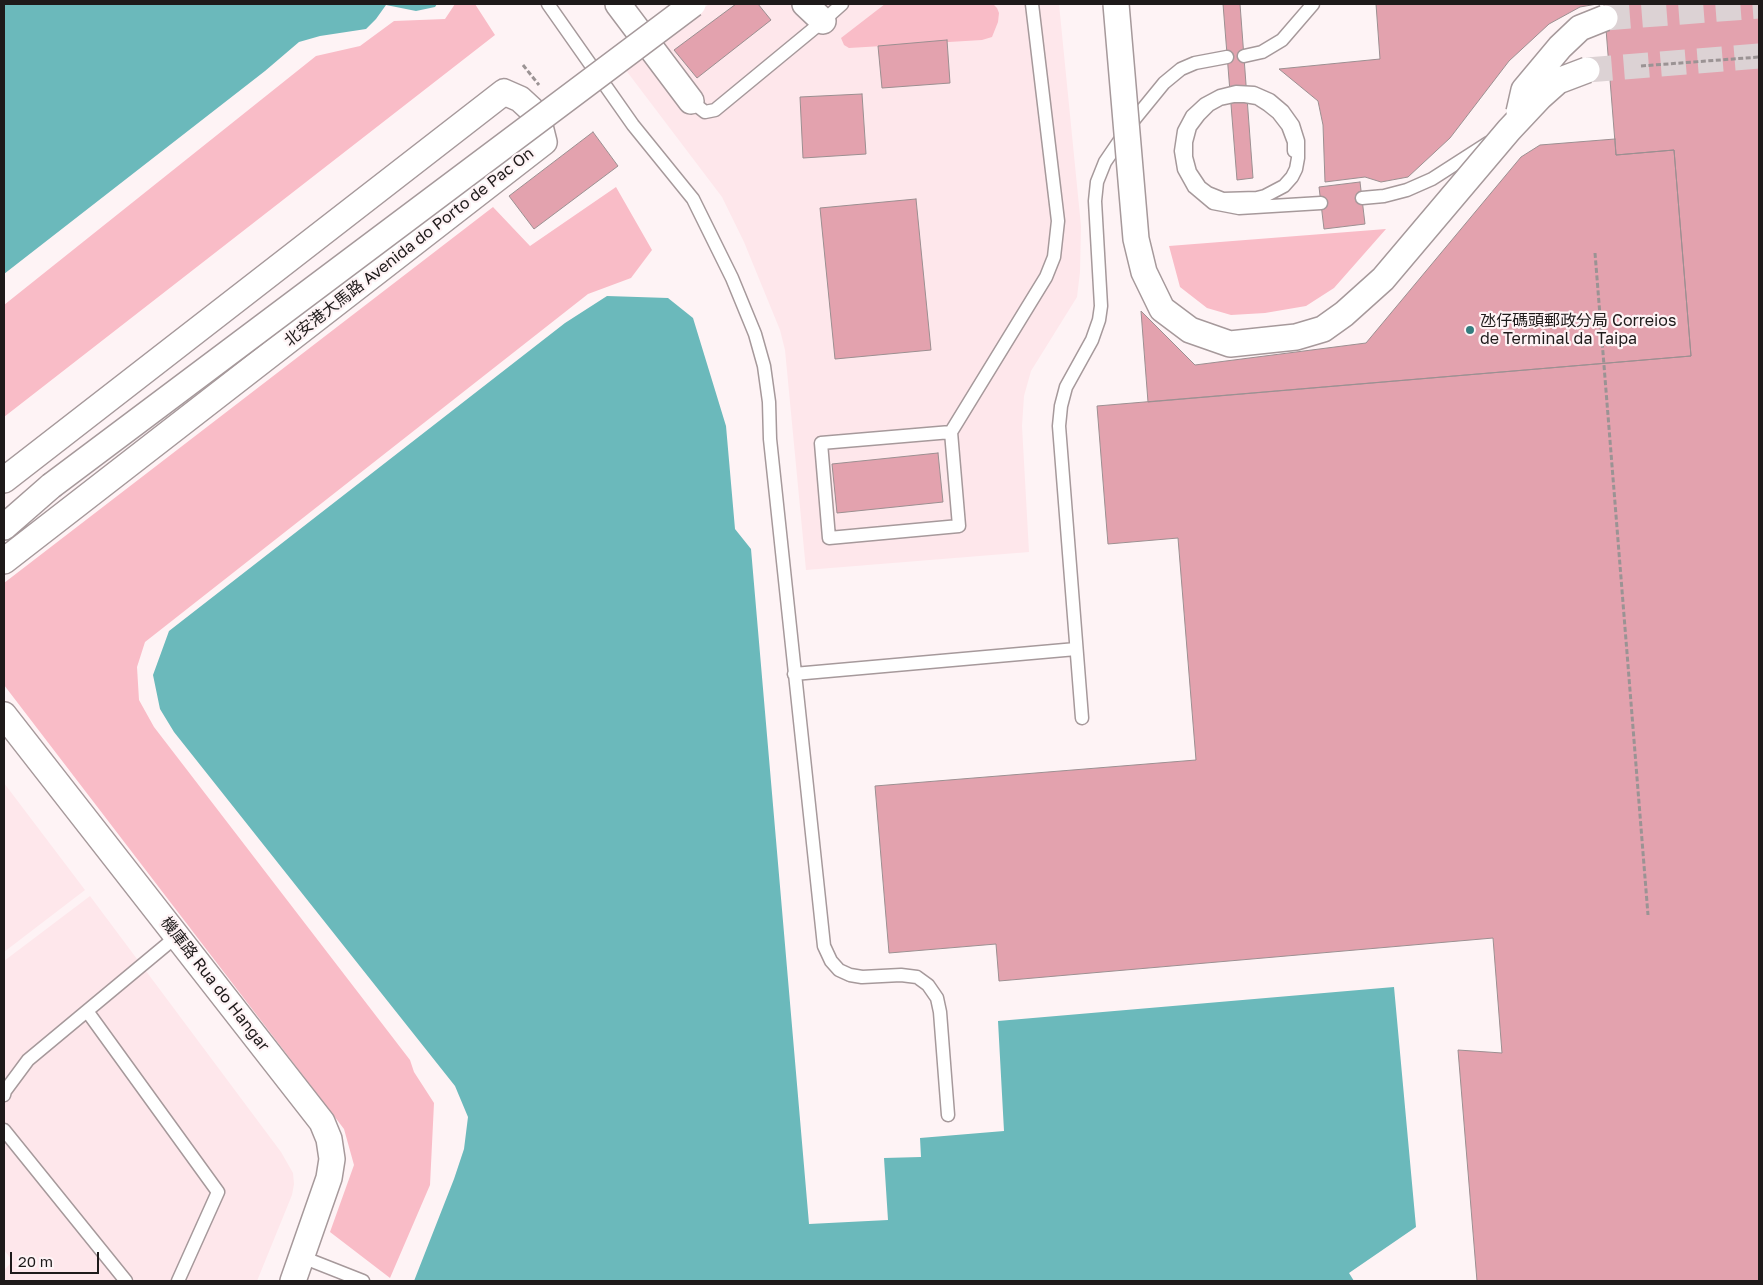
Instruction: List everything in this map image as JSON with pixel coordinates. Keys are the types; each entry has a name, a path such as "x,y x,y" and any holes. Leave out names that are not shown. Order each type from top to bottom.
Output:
{"street":[{"path":"618,4 691,101"},
{"path":"4,516 50,486 694,4"},
{"path":"805,4 824,21"},
{"path":"1116,4 1136,239 1144,272 1162,309 1190,330 1230,344 1296,337 1323,328 1344,314 1383,279 1513,126 1558,81 1587,70"},
{"path":"1513,126 1524,90 1545,64 1580,28 1605,18"},
{"name":"北安港大馬路 Avenida do Porto de Pac On","path":"4,480 504,92 520,99 533,110 544,142 4,561"},
{"path":"4,527 50,486"},
{"name":"機庫路 Rua do Hangar","path":"4,714 322,1122 329,1139 332,1159 329,1178 293,1281"}],"lane":[{"path":"548,4 633,125 693,199 732,278 755,334 764,366 769,402 770,439 824,946 839,970 850,975 862,977 917,977 928,985 937,998 940,1012 948,1115"},
{"path":"691,101 705,112 715,110 824,21 842,4"},
{"path":"951,432 821,443 829,538 958,526 951,432 1046,277 1054,257 1058,221 1032,4"},
{"path":"1244,56 1262,52 1282,40 1313,4"},
{"path":"1082,718 1059,426 1061,406 1066,387 1092,340 1101,306 1095,201 1097,182 1105,162 1121,138 1164,83 1181,69 1195,63 1227,57"},
{"path":"1294,151 1294,142 1288,126 1278,113 1256,98 1234,96 1220,99 1209,105 1190,127 1186,142 1186,157 1194,180 1208,193 1223,199 1244,199 1265,196 1284,186 1292,177 1298,158 1298,141 1293,125 1283,111 1270,100 1254,93 1236,92 1220,96 1205,104 1192,116 1184,131 1181,150 1184,169 1194,187 1213,203 1239,208 1321,203"},
{"path":"1362,198 1384,196 1407,190 1432,179 1513,126"},
{"path":"794,674 1076,649"},
{"path":"4,1095 4,1091 28,1060 177,936"},
{"path":"87,1011 218,1192 178,1281"},
{"path":"4,1130 126,1281"},
{"path":"302,1257 363,1281"}],"path":[{"path":"1641,66 1759,57"},
{"path":"1595,253 1648,915"}],"shaded area":[{"path":"455,4 475,4 495,35 4,417 4,305 316,56 360,46 394,21 445,19"},
{"path":"709,4 1059,4 1081,226 1080,272 1077,297 1031,371 1024,396 1022,426 1029,552 806,570 785,350 780,330 744,242 722,197 625,69 646,55"},
{"path":"885,4 993,4 999,13 998,22 992,37 982,40 849,48 844,45 841,38"},
{"path":"616,187 652,250 631,278 588,294 145,642 137,667 139,700 154,727 410,1060 414,1072 434,1103 430,1185 390,1278 330,1232 354,1165 344,1129 4,685 4,583 493,207 530,246"},
{"path":"1386,229 1334,288 1306,306 1265,313 1231,315 1207,308 1180,287 1169,246"},
{"path":"4,783 85,890 4,952"},
{"path":"90,896 281,1152 293,1173 292,1195 257,1281 4,1281 4,1270 13,1261 4,1250 4,961"}],"water":[{"path":"4,4 437,4 435,7 416,11 386,5 366,29 320,36 299,42 265,71 4,274"},
{"path":"607,296 668,298 693,318 726,426 735,529 751,549 809,1224 888,1220 884,1158 921,1157 920,1138 1004,1131 998,1021 1394,987 1416,1227 1349,1273 1354,1281 414,1281 464,1149 468,1117 455,1086 174,732 160,709 153,675 169,631 565,323"}],"building":[{"path":"736,4 758,4 771,20 697,78 674,50"},
{"path":"1223,4 1240,4 1253,178 1237,180"},
{"path":"1376,4 1597,4 1580,7 1549,24 1509,61 1450,138 1408,177 1381,182 1365,177 1325,182 1323,125 1318,101 1279,69 1380,59"},
{"path":"1604,4 1759,4 1759,1281 1477,1281 1458,1050 1502,1053 1493,938 999,981 996,944 889,953 875,786 1196,760 1178,538 1108,544 1097,406 1691,356 1674,150 1616,155"},
{"path":"947,40 950,83 882,88 878,46"},
{"path":"862,94 866,154 803,158 800,97"},
{"path":"593,132 618,166 534,229 509,196"},
{"path":"1615,139 1616,155 1674,150 1691,356 1148,402 1141,311 1195,365 1366,343 1521,157 1540,145"},
{"path":"1360,182 1365,224 1324,229 1319,187"},
{"path":"916,199 931,350 835,359 820,208"},
{"path":"938,453 943,502 837,513 832,464"}],"tunnel":[{"path":"1605,18 1759,6"},
{"path":"1587,70 1759,56"}],"place":[{"name":"氹仔碼頭郵政分局 Correios de Terminal da Taipa","path":"1470,330"}]}
